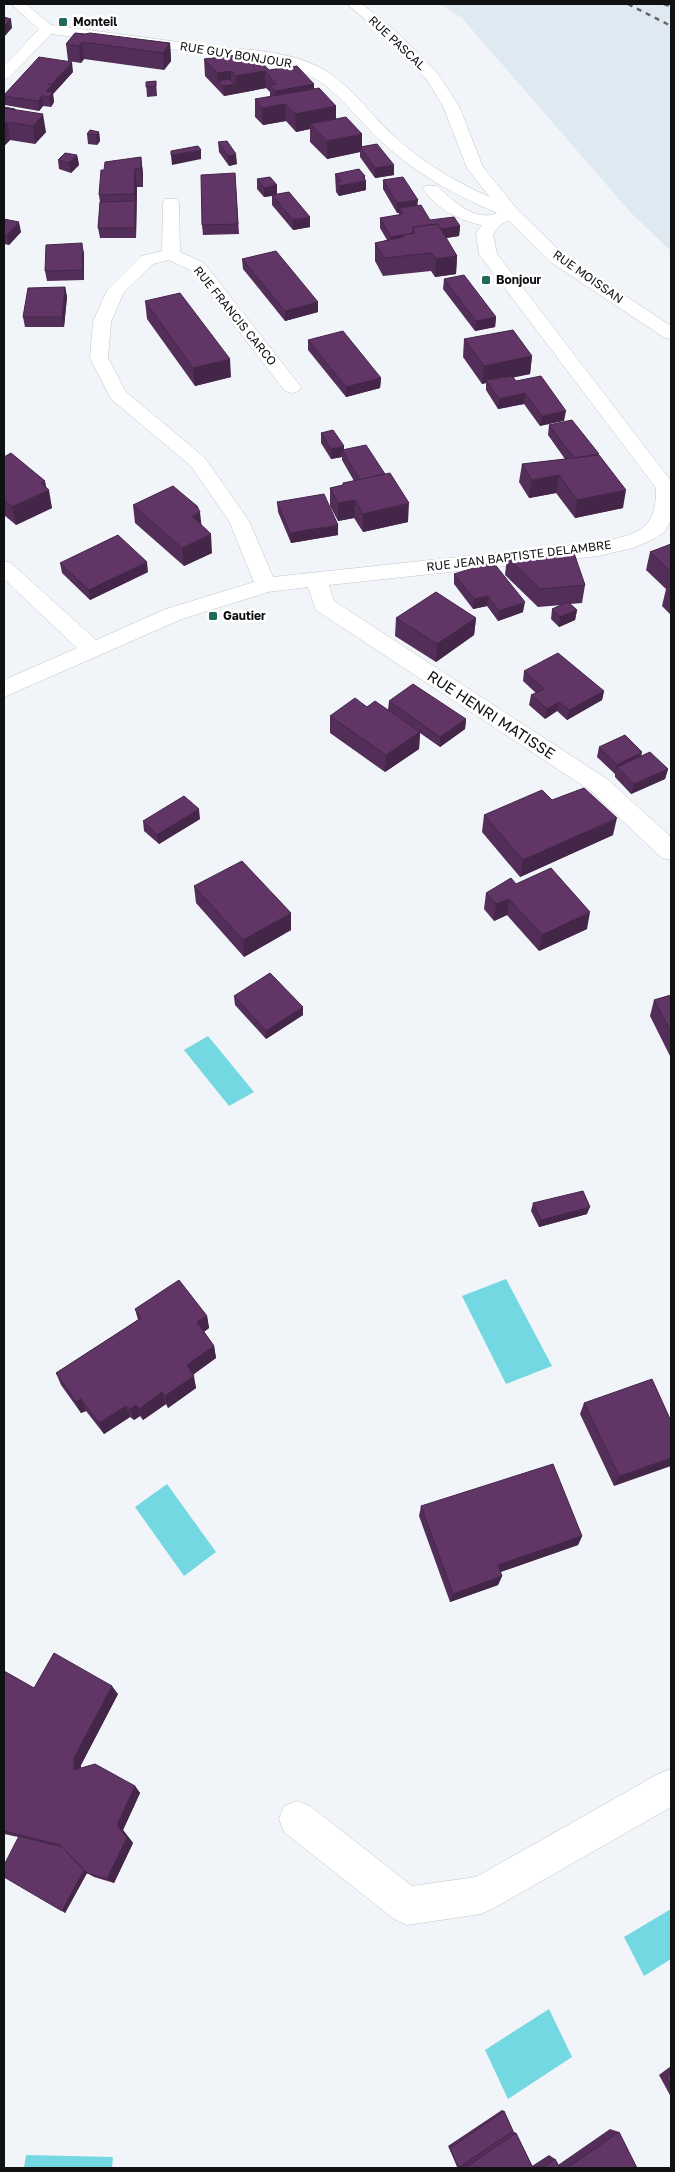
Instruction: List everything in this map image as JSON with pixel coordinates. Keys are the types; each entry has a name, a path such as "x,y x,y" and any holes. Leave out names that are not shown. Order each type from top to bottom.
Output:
{"street":[{"path":"4,75 47,28 18,4"},
{"name":"RUE PASCAL","path":"354,4 393,36 433,77 451,106 474,168 503,217"},
{"name":"RUE GUY BONJOUR","path":"47,28 290,62 320,74 398,147 401,158 450,206 470,218 482,221 503,217"},
{"path":"171,203 171,254 147,260 116,290 102,322 100,358 118,395 198,462 239,521 266,585"},
{"name":"RUE MOISSAN","path":"503,217 558,259 671,334"},
{"name":"RUE JEAN BAPTISTE DELAMBRE","path":"4,689 174,614 266,585 598,549 630,542 653,532 667,523 668,503 666,488 488,254 484,233 503,217"},
{"name":"RUE FRANCIS CARCO","path":"171,254 198,267 292,386"},
{"path":"4,568 92,649"},
{"name":"RUE HENRI MATISSE","path":"316,579 324,605 599,785 671,851"},
{"path":"297,1819 407,1906 481,1895 671,1788"}],"shaded area":[{"path":"440,4 671,4 671,251 631,213 462,18"}],"water":[{"path":"208,1036 254,1092 229,1106 184,1050"},
{"path":"506,1279 552,1366 506,1384 462,1296"},
{"path":"167,1484 216,1552 184,1576 135,1507"},
{"path":"671,1909 671,1959 644,1976 624,1937"},
{"path":"549,2009 572,2057 508,2099 485,2050"},
{"path":"26,2155 113,2157 112,2168 24,2168"}],"building":[{"path":"4,17 11,19 4,26"},
{"path":"75,33 90,33 170,43 163,53 82,42 79,46 66,44"},
{"path":"253,53 269,70 297,66 314,84 275,91 269,85 276,84 265,71 236,76 231,71 217,73 204,59"},
{"path":"39,57 72,62 52,84 48,84 52,85 46,91 53,92 49,97 42,96 38,101 4,96 4,95"},
{"path":"229,79 236,84 223,86 218,81"},
{"path":"156,81 156,86 146,87 146,82"},
{"path":"319,88 336,106 295,114 285,104 262,108 255,99"},
{"path":"4,108 43,114 33,126 7,122 4,126"},
{"path":"346,117 362,134 327,141 310,124"},
{"path":"90,130 99,132 96,135 87,134"},
{"path":"227,141 236,154 228,156 218,142"},
{"path":"377,144 394,165 375,168 360,147"},
{"path":"198,146 201,150 171,155 171,151"},
{"path":"65,153 77,155 69,163 58,160"},
{"path":"141,157 141,169 135,169 134,194 99,195 101,170 104,170 105,162"},
{"path":"359,169 365,176 363,177 366,181 339,186 336,182 341,181 335,174"},
{"path":"235,173 238,224 202,225 201,175"},
{"path":"270,177 277,185 264,188 257,179"},
{"path":"403,177 418,200 397,203 383,180"},
{"path":"289,192 310,217 293,220 272,195"},
{"path":"135,201 135,228 98,228 100,202"},
{"path":"421,205 430,220 454,217 460,226 441,229 438,224 413,227 412,233 391,237 380,218 403,214 400,208"},
{"path":"4,219 19,222 7,235 4,235"},
{"path":"438,224 457,256 436,259 431,253 384,258 375,243 415,233 413,227"},
{"path":"82,243 83,270 45,271 46,245"},
{"path":"276,251 318,302 285,311 242,259"},
{"path":"464,275 496,317 476,321 444,279"},
{"path":"65,287 62,317 23,317 28,288"},
{"path":"180,293 230,359 193,368 145,301"},
{"path":"513,330 532,356 484,366 464,339"},
{"path":"343,331 381,378 346,387 308,340"},
{"path":"512,376 516,381 541,376 566,411 542,416 525,393 499,399 486,380"},
{"path":"572,420 599,454 574,458 549,425"},
{"path":"333,430 344,446 331,449 321,433"},
{"path":"366,445 385,474 360,480 342,450"},
{"path":"11,453 45,481 41,483 49,490 12,507 4,500 4,457"},
{"path":"599,455 626,490 577,500 559,475 532,480 522,464"},
{"path":"390,473 409,503 363,514 355,500 338,503 330,488 343,485 343,483"},
{"path":"173,486 197,506 200,512 192,516 211,534 182,548 133,505"},
{"path":"324,494 338,525 290,533 277,502"},
{"path":"118,535 147,562 89,590 60,563"},
{"path":"671,544 671,572 650,552"},
{"path":"574,553 585,585 540,589 507,557"},
{"path":"493,562 525,602 499,611 488,596 474,599 454,574"},
{"path":"671,585 671,592 666,588"},
{"path":"436,592 476,618 437,644 396,618"},
{"path":"568,602 577,610 560,617 552,609"},
{"path":"558,653 604,691 569,710 559,702 547,709 531,695 544,689 524,671"},
{"path":"413,684 466,719 440,737 389,701"},
{"path":"355,698 367,707 375,701 420,732 386,755 330,716"},
{"path":"625,735 642,752 617,765 599,747"},
{"path":"650,752 668,769 634,784 617,767"},
{"path":"584,788 617,818 523,860 484,815 542,790 552,800"},
{"path":"184,796 199,809 157,835 143,821"},
{"path":"242,861 291,913 243,940 194,886"},
{"path":"551,868 590,912 542,935 509,899 496,904 486,893 511,878 516,884"},
{"path":"270,973 303,1007 266,1031 234,996"},
{"path":"671,995 671,1032 654,1000"},
{"path":"583,1191 590,1207 541,1220 533,1203"},
{"path":"179,1280 207,1316 197,1322 214,1346 187,1365 194,1376 165,1396 162,1392 139,1409 136,1405 130,1409 126,1406 99,1423 81,1399 76,1402 56,1373 141,1318 135,1309"},
{"path":"652,1379 671,1421 671,1458 619,1476 584,1403"},
{"path":"553,1464 582,1536 498,1565 502,1576 453,1594 421,1506"},
{"path":"54,1653 112,1686 74,1758 74,1770 95,1764 135,1786 117,1825 127,1838 107,1879 87,1873 60,1845 4,1831 4,1671 34,1688"},
{"path":"19,1836 62,1847 84,1870 62,1911 4,1877 4,1865"},
{"path":"671,2073 671,2085 666,2076"},
{"path":"504,2111 513,2131 458,2168 450,2148"},
{"path":"619,2132 637,2168 567,2168"},
{"path":"516,2133 533,2168 465,2168"},
{"path":"555,2159 560,2168 542,2168"}],"railway":[{"path":"628,4 671,26"},
{"path":"664,4 671,7"}],"place":[{"name":"Monteil","path":"63,22"},
{"name":"Bonjour","path":"486,280"},
{"name":"Gautier","path":"213,616"}]}
